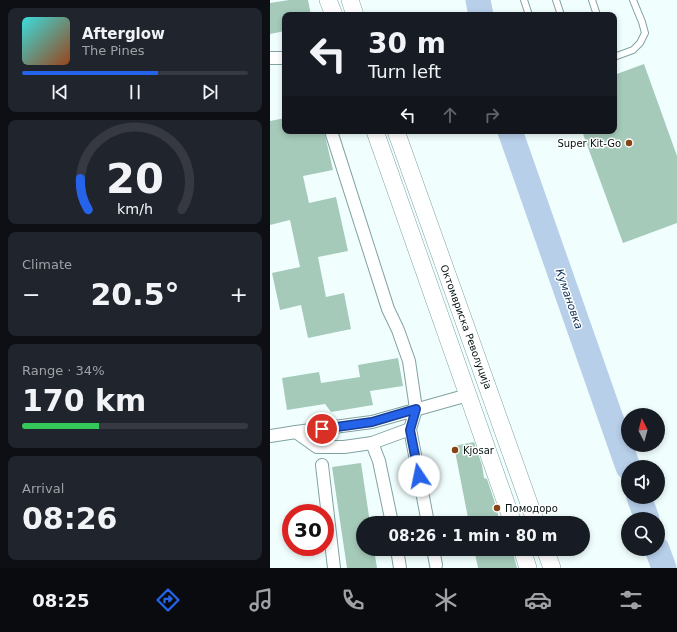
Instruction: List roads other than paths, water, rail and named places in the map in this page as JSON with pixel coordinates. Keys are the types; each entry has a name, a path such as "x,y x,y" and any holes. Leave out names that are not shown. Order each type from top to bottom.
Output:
{"street":[{"path":"328,0 333,12"},
{"path":"350,0 354,12"},
{"path":"270,58 282,58"},
{"path":"332,134 388,309 398,330 409,361 416,409 410,430 427,516"},
{"name":"Октомвриска Револуција","path":"376,134 511,516"},
{"name":"Октомвриска Револуција","path":"397,134 534,516"},
{"path":"270,436 372,422 468,394"},
{"path":"296,432 318,447 344,447 372,443 410,430"},
{"path":"372,443 379,461 391,516"},
{"path":"322,465 334,568"},
{"path":"398,556 400,568"},
{"path":"434,556 436,565"},
{"path":"524,556 528,568"},
{"path":"548,556 552,568"}],"lane":[{"path":"524,0 528,12"},
{"path":"556,0 560,12"},
{"path":"592,0 596,12"},
{"path":"617,56 633,50 640,43 645,33 633,0"}],"waterway":[{"name":"Кумановка","path":"478,0 480,12"},
{"name":"Кумановка","path":"511,134 626,460"},
{"name":"Кумановка","path":"642,504 644,512"},
{"name":"Кумановка","path":"660,556 664,568"}],"place":[{"name":"Super Kit-Go","path":"629,143"},
{"name":"Kjosar","path":"455,450"},
{"name":"Помодоро","path":"497,508"}]}
